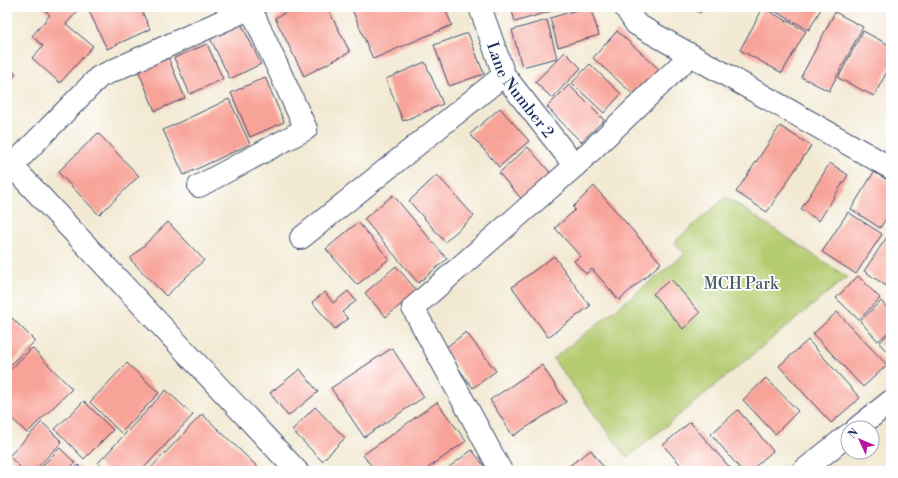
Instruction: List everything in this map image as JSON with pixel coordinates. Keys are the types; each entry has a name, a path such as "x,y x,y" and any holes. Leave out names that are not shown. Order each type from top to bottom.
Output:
{"street":[{"path":"199,186 306,129 250,7 99,77 10,169 297,471"},
{"name":"Lane Number 2","path":"480,7 504,75 575,166"},
{"path":"625,7 636,24 891,168"},
{"path":"501,471 413,308 575,166 691,55"},
{"path":"301,238 504,75"},
{"path":"867,420 891,401"},
{"path":"803,471 840,441"}],"green space":[{"name":"MCH Park","path":"726,197 847,277 627,458 553,359 685,254 674,242"}],"building":[{"path":"41,7 73,7 77,12 66,24 93,46 60,83 32,58 43,46 32,36 50,15"},
{"path":"93,7 140,7 150,29 107,49 88,9"},
{"path":"296,7 327,7 350,52 304,76 275,18"},
{"path":"351,7 444,7 452,25 373,59"},
{"path":"511,7 564,7 515,22"},
{"path":"590,7 599,35 558,47 550,18"},
{"path":"691,7 705,7 700,13"},
{"path":"772,7 822,7 809,30 771,9"},
{"path":"763,8 806,31 782,73 740,50"},
{"path":"835,12 863,27 829,91 801,77"},
{"path":"547,20 557,58 522,67 512,30"},
{"path":"241,23 261,64 230,79 210,38"},
{"path":"617,31 660,70 636,97 593,58"},
{"path":"863,31 891,46 891,64 874,96 838,78"},
{"path":"468,33 484,74 449,86 434,45"},
{"path":"207,44 223,79 190,94 174,58"},
{"path":"565,52 581,68 552,98 535,82"},
{"path":"168,57 185,98 155,111 138,70"},
{"path":"425,62 443,104 403,121 386,79"},
{"path":"590,64 621,94 604,113 572,83"},
{"path":"7,67 16,73 7,88"},
{"path":"265,77 284,122 250,137 231,93"},
{"path":"569,85 604,120 581,142 547,107"},
{"path":"229,99 250,144 184,175 163,130"},
{"path":"500,108 529,141 499,167 470,134"},
{"path":"780,126 811,146 767,212 736,192"},
{"path":"98,133 139,176 99,215 58,172"},
{"path":"528,147 554,177 525,203 499,173"},
{"path":"830,163 848,175 819,221 801,209"},
{"path":"874,172 891,182 891,210 880,228 851,209"},
{"path":"437,175 474,216 445,242 409,201"},
{"path":"594,186 661,263 619,300 592,269 586,274 574,261 580,256 555,228 575,210 573,207"},
{"path":"393,195 447,259 418,283 364,219"},
{"path":"848,212 882,234 856,274 822,252"},
{"path":"168,222 204,260 166,296 130,259"},
{"path":"358,222 389,259 357,285 326,249"},
{"path":"891,231 891,289 864,271"},
{"path":"554,256 590,306 548,337 512,287"},
{"path":"396,266 417,291 386,317 365,293"},
{"path":"858,276 880,298 859,320 836,298"},
{"path":"671,279 700,313 683,329 653,294"},
{"path":"348,291 356,301 342,312 348,319 335,329 312,302 325,292 333,303"},
{"path":"881,301 891,312 891,330 878,341 860,321"},
{"path":"837,312 887,365 863,387 813,334"},
{"path":"7,313 35,341 7,368"},
{"path":"466,332 496,371 473,388 444,349"},
{"path":"891,332 891,356 879,343"},
{"path":"808,340 860,398 831,423 779,366"},
{"path":"32,348 72,389 27,433 7,414 7,373"},
{"path":"392,348 424,397 364,437 331,388"},
{"path":"127,363 159,393 121,433 90,402"},
{"path":"542,365 566,402 513,436 490,400"},
{"path":"300,369 318,392 288,416 270,393"},
{"path":"766,378 798,411 775,434 743,400"},
{"path":"166,390 193,415 141,471 106,471 98,463"},
{"path":"84,401 113,430 84,459 55,429"},
{"path":"437,402 466,441 424,471 375,471 363,455"},
{"path":"315,407 345,438 322,461 292,430"},
{"path":"738,410 773,451 750,471 742,471 711,434"},
{"path":"202,414 262,471 148,471"},
{"path":"42,422 62,442 34,471 24,471 9,456"},
{"path":"690,422 733,471 686,471 663,445"},
{"path":"60,448 75,463 67,471 37,471"},
{"path":"472,450 488,471 444,471"},
{"path":"591,450 606,471 562,471"},
{"path":"78,465 84,471 72,471"}]}
